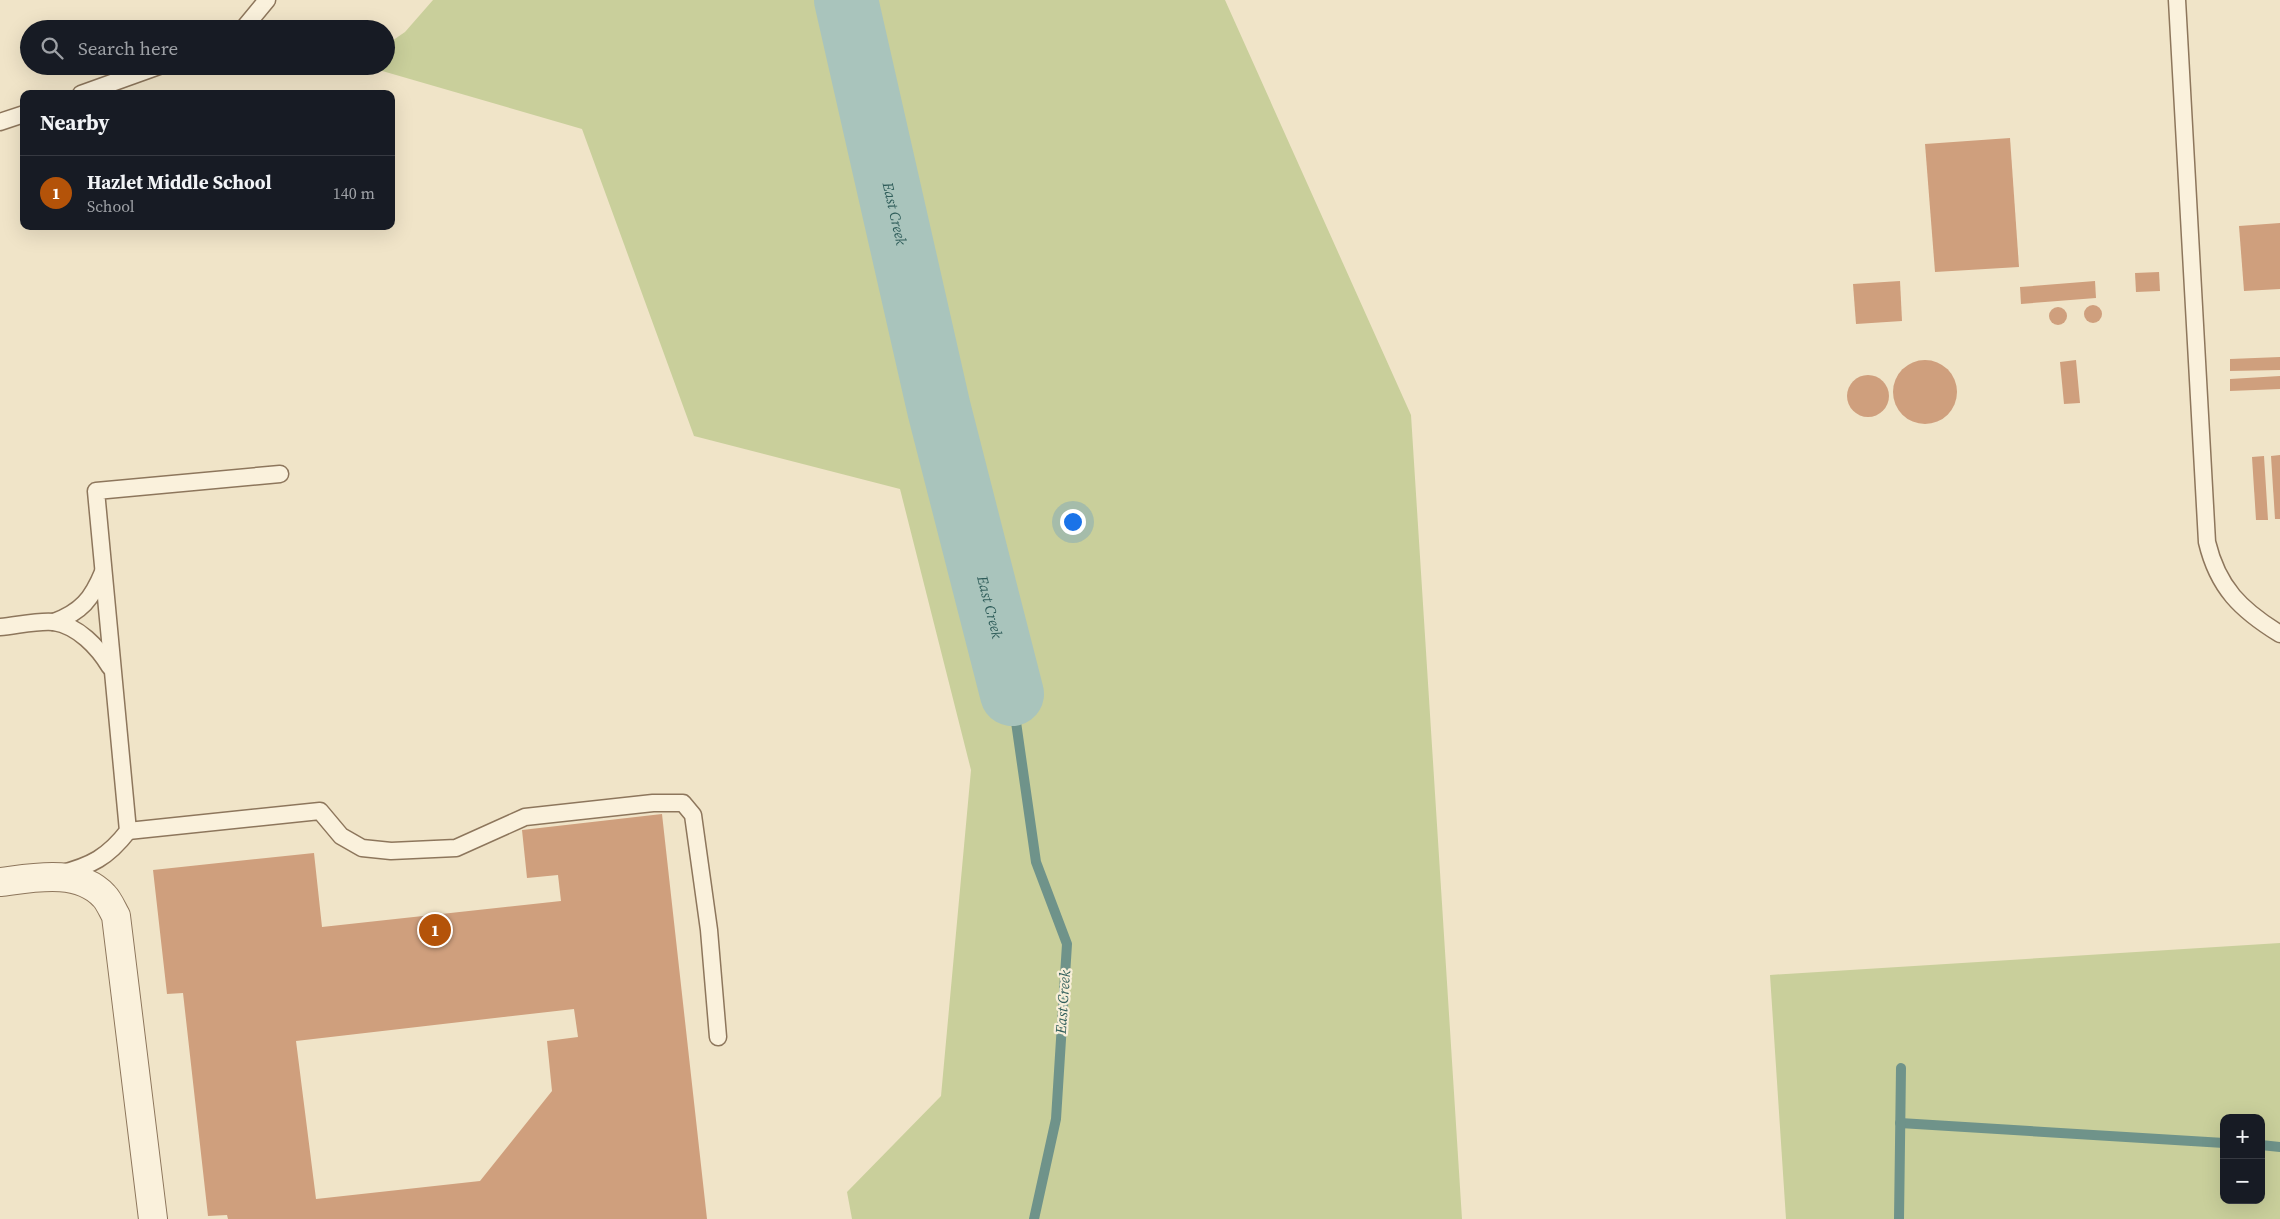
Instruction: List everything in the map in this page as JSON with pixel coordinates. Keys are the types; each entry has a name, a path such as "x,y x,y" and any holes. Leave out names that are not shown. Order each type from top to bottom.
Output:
{"street":[{"path":"0,882 46,877 68,878 87,883 105,896 116,916 153,1219"}],"lane":[{"path":"250,20 267,0"},
{"path":"2177,0 2206,542 2213,567 2228,590 2253,618 2280,634"},
{"path":"92,90 134,75"},
{"path":"0,122 20,115"},
{"path":"46,877 101,859 115,848 128,831 96,491 280,474"},
{"path":"0,627 54,622 70,616 84,605 96,590 103,572"},
{"path":"54,622 70,628 87,639 100,650 112,670"},
{"path":"128,831 320,811 340,836 362,848 391,851 456,848 524,817 653,803 683,803 693,815 709,930 718,1037"}],"green space":[{"path":"433,0 1225,0 1411,415 1462,1219 852,1219 847,1192 941,1096 971,770 900,489 694,436 582,129 395,75 395,39 405,32"},
{"path":"2280,943 2280,1219 1786,1219 1770,975"}],"building":[{"path":"2010,138 2019,267 1935,272 1925,144"},
{"path":"2280,223 2280,289 2244,291 2239,226"},
{"path":"2159,272 2160,291 2136,292 2135,273"},
{"path":"1900,281 1902,321 1856,324 1853,284"},
{"path":"2095,281 2096,298 2021,304 2020,287"},
{"path":"2093,305 2099,308 2102,314 2099,320 2093,323 2087,320 2084,314 2087,308"},
{"path":"2058,307 2064,310 2067,316 2064,322 2058,325 2052,322 2049,316 2052,310"},
{"path":"2280,357 2280,370 2230,371 2230,359"},
{"path":"1919,360 1931,360 1948,369 1955,380 1957,392 1955,404 1948,415 1931,424 1919,424 1907,419 1898,410 1893,398 1893,386 1898,374 1907,365"},
{"path":"2076,360 2080,403 2064,404 2060,362"},
{"path":"1872,375 1880,378 1886,384 1889,396 1886,408 1880,414 1864,417 1856,414 1850,408 1847,392 1850,384 1856,378"},
{"path":"2280,376 2280,389 2230,391 2230,379"},
{"path":"2280,455 2280,519 2275,519 2271,456"},
{"path":"2264,456 2268,520 2256,520 2252,457"},
{"path":"662,814 707,1219 228,1219 227,1215 208,1216 183,993 167,994 153,870 314,853 322,927 561,901 558,875 527,878 522,830","holes":["574,1009 578,1037 547,1041 552,1091 480,1181 316,1199 296,1041"]}],"waterway":[{"name":"East Creek","path":"846,0 939,409 1012,694"},
{"name":"East Creek","path":"1012,694 1036,862 1067,944 1056,1119 1034,1219"},
{"path":"1899,1219 1901,1068"},
{"path":"1900,1123 2220,1143"},
{"path":"2265,1145 2280,1147"}],"place":[{"name":"Hazlet Middle School","path":"435,930"}]}
